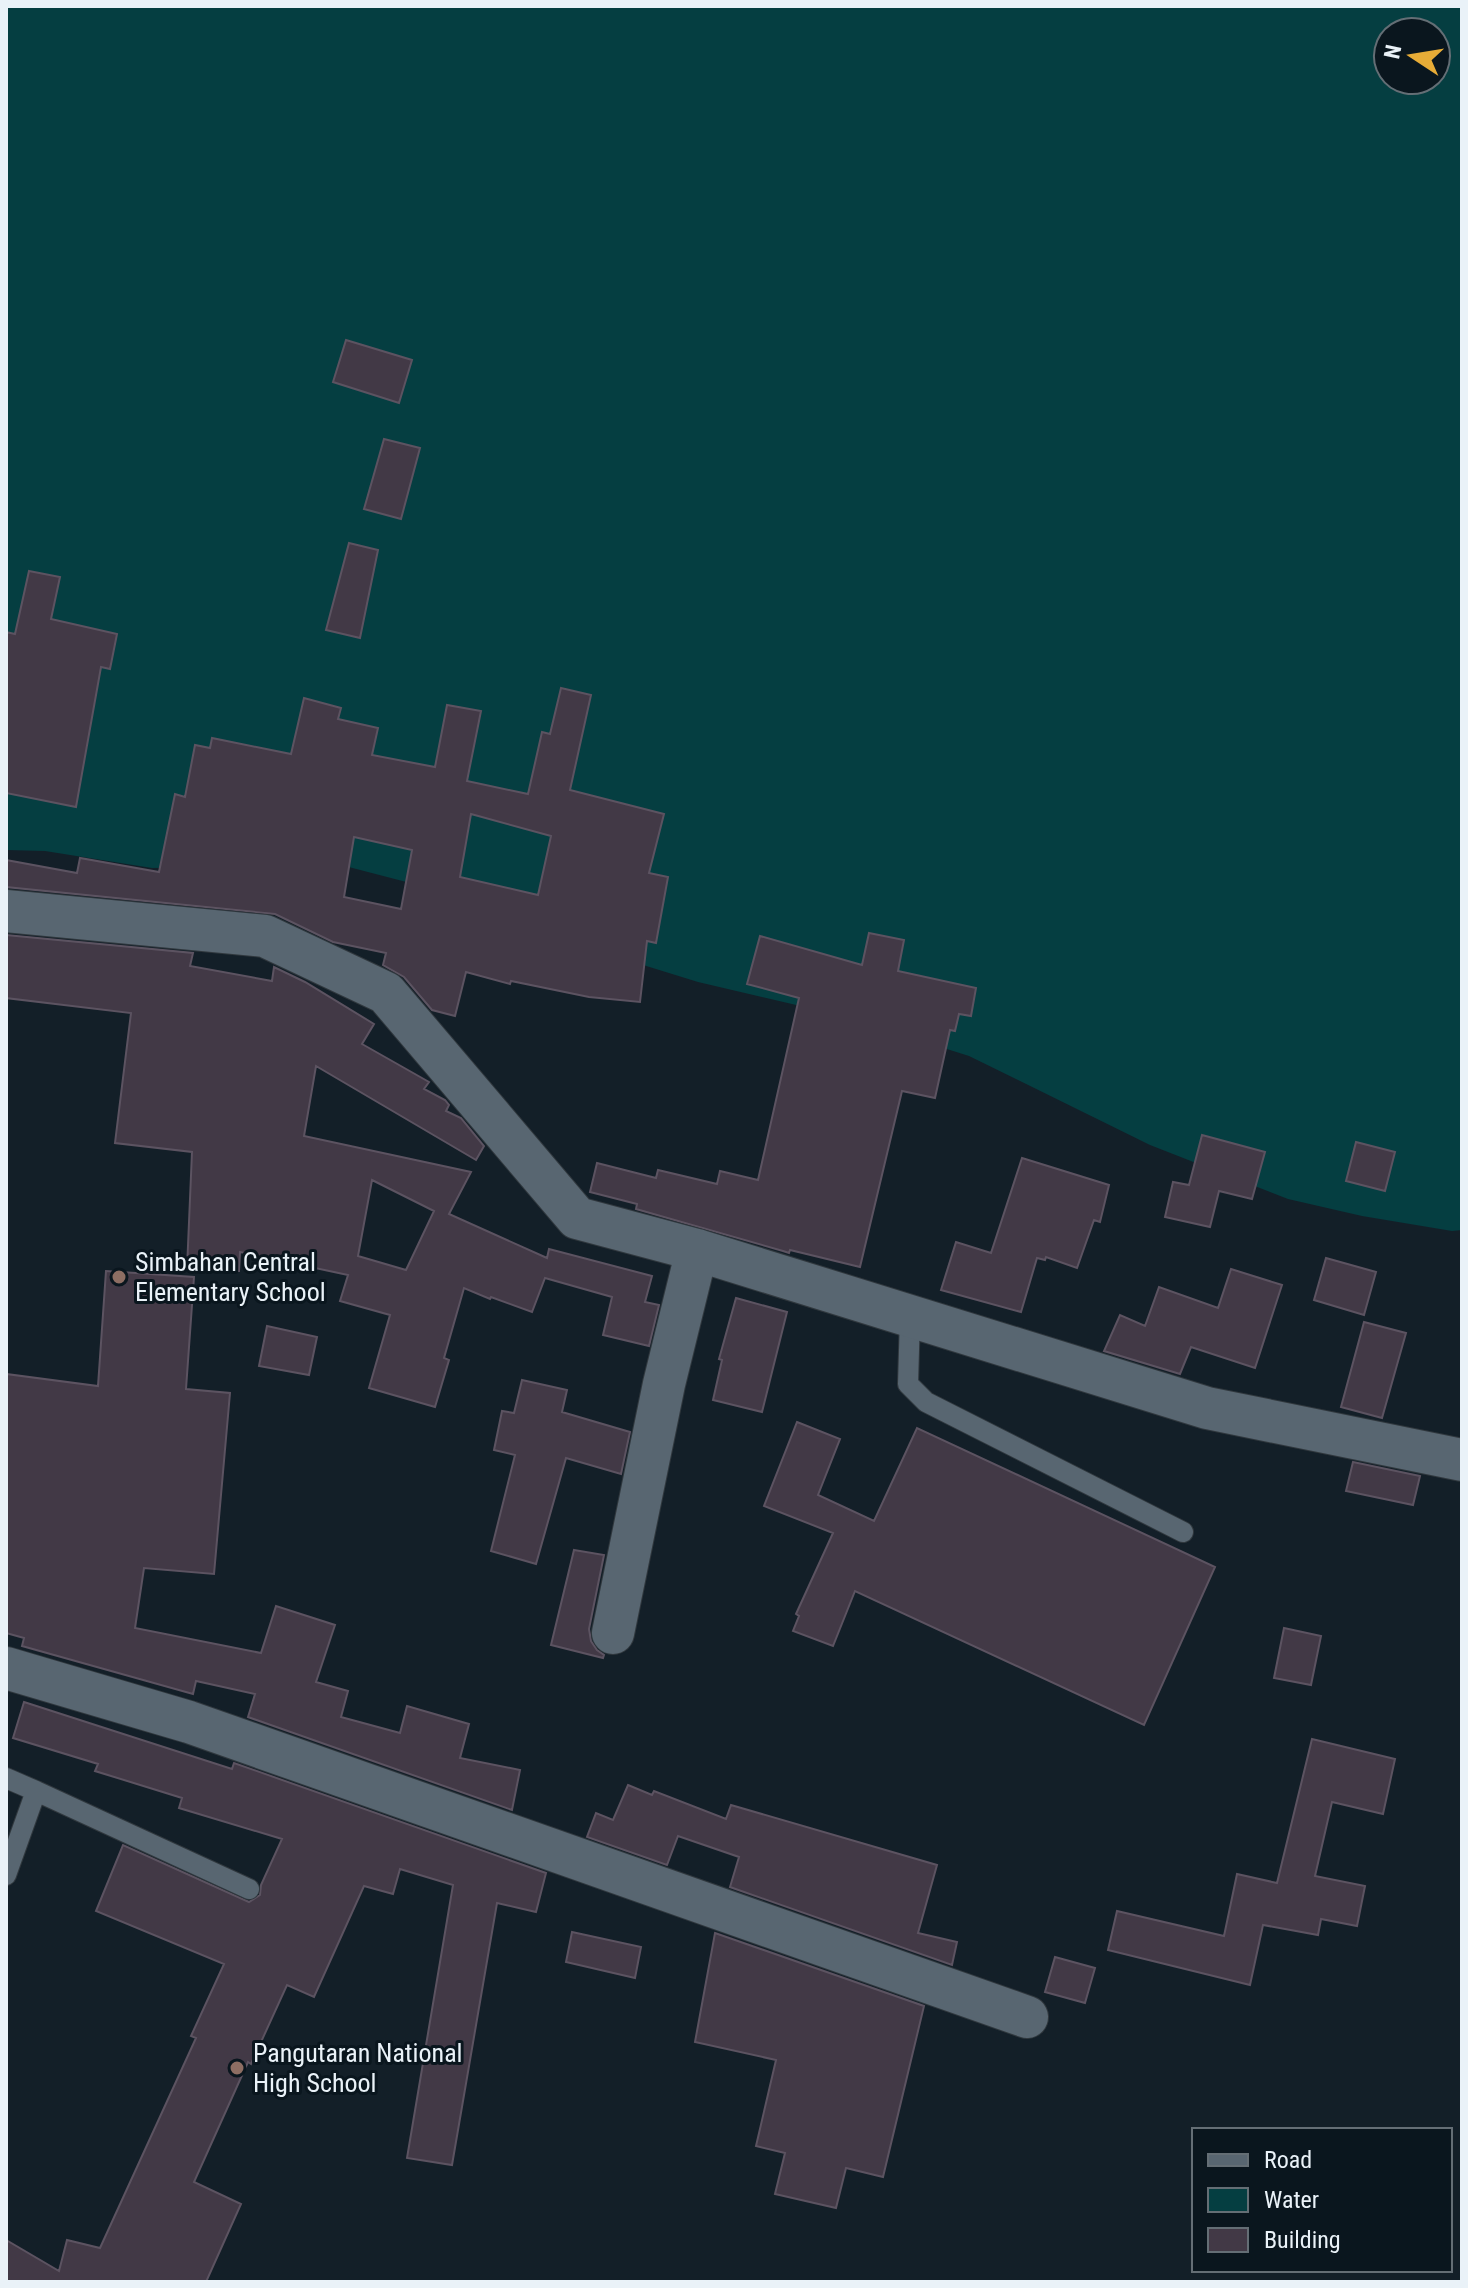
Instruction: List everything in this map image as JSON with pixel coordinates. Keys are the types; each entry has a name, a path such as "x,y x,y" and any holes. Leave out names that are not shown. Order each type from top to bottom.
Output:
{"street":[{"path":"6,911 265,936 386,993 577,1218 697,1250 1207,1408 1462,1460"},
{"path":"613,1633 664,1384 697,1250"},
{"path":"6,1668 189,1722 1027,2017"}],"lane":[{"path":"910,1316 908,1384 926,1402 1183,1532"},
{"path":"6,1778 249,1889"},
{"path":"6,1875 36,1791"}],"water":[{"path":"6,6 1462,6 1462,1230 1362,1216 1288,1199 1150,1145 969,1056 839,1015 698,982 572,943 414,884 341,865 152,868 45,851 6,850"}],"building":[{"path":"346,340 412,360 399,403 333,382"},
{"path":"384,439 420,448 401,519 364,509"},
{"path":"349,543 378,550 360,638 326,630"},
{"path":"29,571 60,577 51,619 117,634 110,669 101,667 76,807 6,793 6,632 15,634"},
{"path":"561,688 591,695 570,790 664,814 649,873 668,877 656,943 647,941 640,1002 589,997 511,981 510,984 466,972 455,1016 432,1010 404,977 383,965 386,953 333,942 275,914 6,887 6,860 77,873 80,858 159,872 175,794 185,797 195,745 210,748 212,738 291,754 304,698 341,708 338,719 378,728 372,755 435,767 447,705 481,711 467,781 528,794 542,732 550,734","holes":["471,814 551,836 538,895 460,877","354,837 412,850 401,909 344,897"]},
{"path":"869,933 904,940 898,971 976,988 971,1016 959,1014 955,1031 950,1030 935,1098 902,1091 860,1267 790,1250 789,1253 636,1209 637,1204 590,1192 597,1163 656,1178 658,1170 717,1184 720,1171 758,1180 799,998 747,984 760,936 862,965"},
{"path":"6,935 193,953 190,966 272,981 274,967 305,982 374,1024 362,1044 429,1082 424,1089 445,1100 449,1105 446,1111 461,1118 484,1146 476,1160 316,1066 304,1136 471,1172 449,1214 547,1258 549,1249 652,1276 645,1302 659,1305 649,1346 603,1335 612,1297 545,1278 532,1312 464,1288 444,1358 449,1360 435,1407 369,1388 390,1315 340,1301 348,1275 240,1252 239,1271 187,1269 192,1152 115,1143 131,1013 6,998","holes":["372,1180 434,1211 406,1270 358,1256"]},
{"path":"1202,1135 1265,1152 1252,1199 1219,1191 1210,1227 1165,1217 1173,1182 1189,1185"},
{"path":"1356,1142 1395,1152 1385,1191 1346,1181"},
{"path":"1022,1158 1109,1185 1100,1222 1094,1220 1077,1268 1046,1257 1045,1260 1037,1258 1021,1312 941,1290 956,1242 991,1253"},
{"path":"1326,1258 1376,1272 1364,1315 1314,1300"},
{"path":"1231,1269 1282,1285 1255,1368 1191,1347 1180,1374 1104,1351 1120,1315 1145,1326 1159,1287 1218,1308"},
{"path":"106,1271 194,1277 186,1389 230,1393 214,1574 144,1568 135,1628 261,1653 276,1606 335,1625 316,1682 348,1691 341,1717 400,1733 407,1706 469,1724 460,1758 520,1770 512,1810 248,1717 255,1694 196,1681 193,1694 22,1646 24,1638 6,1633 6,1374 98,1386"},
{"path":"736,1298 787,1312 762,1412 713,1400 722,1360 719,1359"},
{"path":"1364,1322 1406,1333 1382,1418 1341,1407"},
{"path":"267,1326 317,1337 309,1375 259,1366"},
{"path":"522,1380 567,1390 562,1412 630,1432 621,1474 566,1458 536,1564 491,1551 515,1455 494,1450 502,1411 514,1413"},
{"path":"797,1422 840,1439 818,1495 874,1521 917,1428 1215,1567 1144,1725 855,1591 833,1646 793,1631 799,1616 796,1614 833,1533 764,1506"},
{"path":"1353,1462 1420,1476 1413,1505 1346,1491"},
{"path":"574,1550 604,1555 589,1629 591,1641 604,1655 603,1658 551,1645"},
{"path":"1284,1628 1321,1636 1311,1685 1274,1678"},
{"path":"24,1702 232,1769 234,1763 546,1873 536,1912 497,1903 452,2165 407,2158 453,1885 400,1869 393,1894 364,1886 314,1997 287,1985 251,2064 248,2062 194,2182 241,2204 206,2282 6,2282 6,2240 59,2271 67,2240 100,2248 196,2038 191,2036 224,1964 96,1911 123,1845 249,1902 260,1895 261,1885 282,1839 179,1808 182,1798 95,1771 98,1764 13,1738"},
{"path":"1312,1739 1395,1759 1383,1814 1332,1802 1315,1876 1365,1886 1357,1926 1321,1919 1318,1935 1263,1925 1250,1985 1108,1950 1117,1911 1224,1936 1237,1874 1277,1883"},
{"path":"628,1785 652,1795 654,1791 726,1819 731,1805 937,1865 918,1933 957,1942 952,1965 730,1887 739,1857 678,1836 667,1865 587,1837 596,1813 613,1820"},
{"path":"572,1932 641,1947 635,1978 566,1962"},
{"path":"715,1933 924,2006 883,2177 846,2168 836,2208 775,2194 785,2153 756,2146 776,2060 695,2042"},
{"path":"1055,1957 1095,1968 1085,2003 1045,1992"}],"place":[{"name":"Simbahan Central Elementary School","path":"119,1277"},
{"name":"Pangutaran National High School","path":"237,2068"}]}
